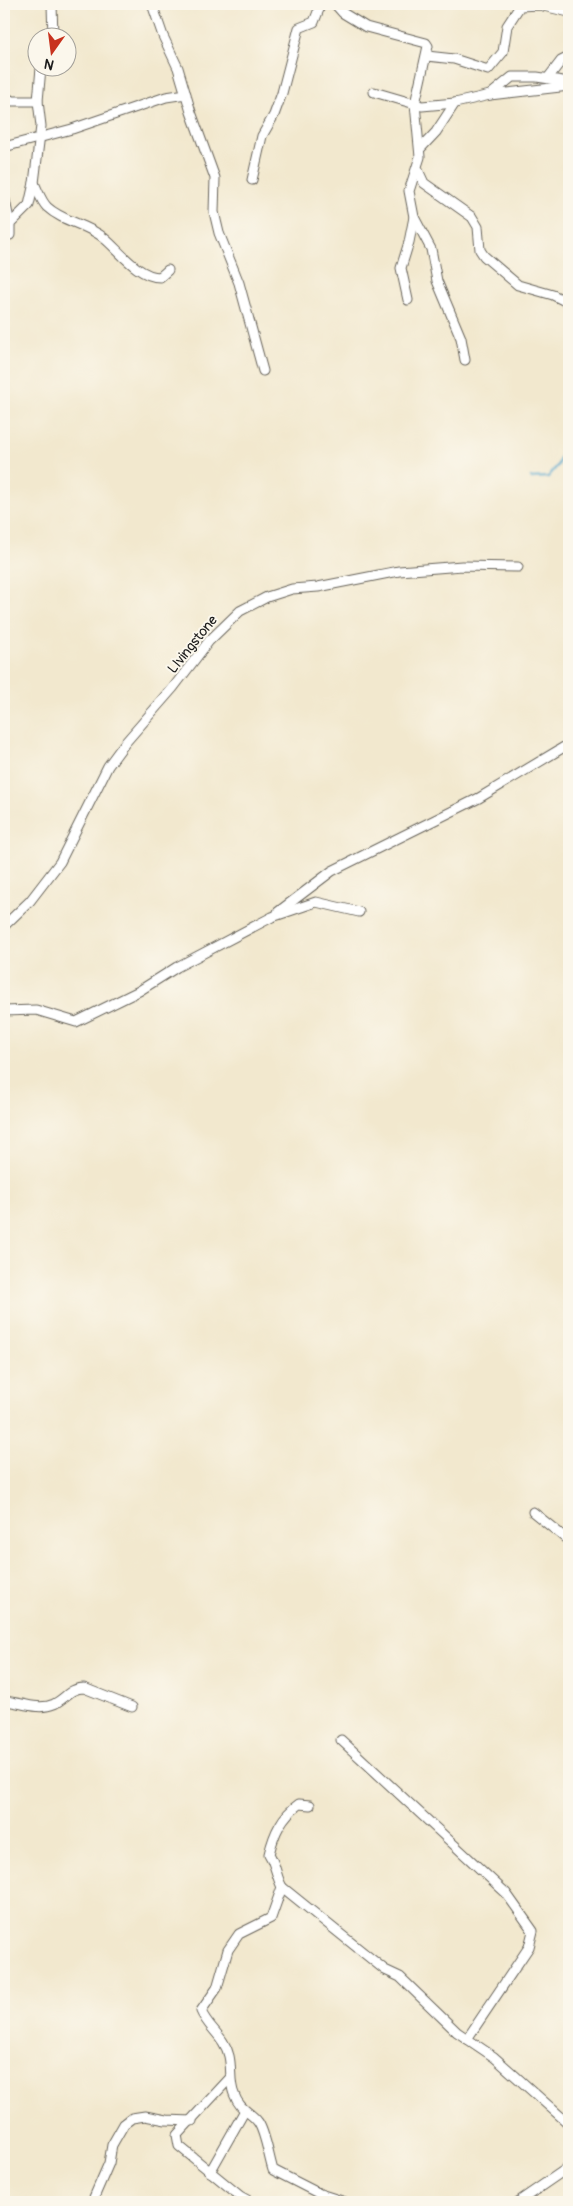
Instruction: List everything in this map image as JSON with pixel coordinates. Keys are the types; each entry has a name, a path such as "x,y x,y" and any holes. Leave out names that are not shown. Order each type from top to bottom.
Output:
{"street":[{"path":"52,4 53,28"},
{"path":"152,4 215,178 214,203 219,233 239,284 263,372"},
{"path":"252,180 262,136 274,116 282,93 299,28 314,22 321,4"},
{"path":"335,4 343,13 366,27 426,43 428,46 415,104 416,136 420,149 417,168 409,191 414,217 431,249 437,280 461,338 465,360"},
{"path":"427,56 454,59 488,70 503,52 506,26 520,6 539,5 569,12"},
{"path":"548,78 561,61 569,57"},
{"path":"10,224 29,205 34,183 41,137 38,101 40,78"},
{"path":"490,95 512,78 548,78 569,82"},
{"path":"374,92 422,106 455,103 490,95 569,86"},
{"path":"4,147 166,97 186,94"},
{"path":"4,96 12,101 38,101"},
{"path":"420,149 436,132 455,103"},
{"path":"417,168 424,183 472,217 478,227 480,250 484,256 518,285 553,295 569,304"},
{"path":"34,183 45,205 56,214 84,224 102,236 146,274 160,277 168,270"},
{"path":"4,196 10,224 10,235"},
{"path":"408,300 401,268 414,217"},
{"name":"LIvingstone","path":"4,926 30,901 60,862 108,766 125,743 173,688 214,636 240,611 267,596 285,591 318,587 399,571 462,566 518,567"},
{"path":"272,917 332,870 478,798 569,744"},
{"path":"4,1011 36,1010 76,1022 139,991 177,967 272,917 316,902 359,912"},
{"path":"533,1512 569,1541"},
{"path":"4,1701 41,1706 54,1704 76,1688 84,1688 132,1707"},
{"path":"341,1740 506,1893 533,1931 530,1947 467,2039"},
{"path":"310,1804 299,1804 293,1808 274,1833 269,1854 276,1866 276,1876 282,1886 386,1970 400,1977 457,2032 494,2057 569,2124"},
{"path":"282,1886 270,1918 239,1934 228,1950 222,1979 200,2012 205,2021 216,2030 226,2049 229,2056 230,2078 234,2095 244,2112 258,2121 263,2130 273,2170 320,2194 345,2202"},
{"path":"230,2078 177,2135 177,2141 179,2146 210,2172 240,2196 251,2202"},
{"path":"210,2172 244,2112"},
{"path":"92,2202 109,2162 112,2145 124,2124 132,2118 144,2116 166,2120 192,2121"},
{"path":"518,2202 569,2167"},
{"path":"314,2202 320,2194"}],"waterway":[{"path":"531,478 548,477 558,465 563,448 569,447"}]}
